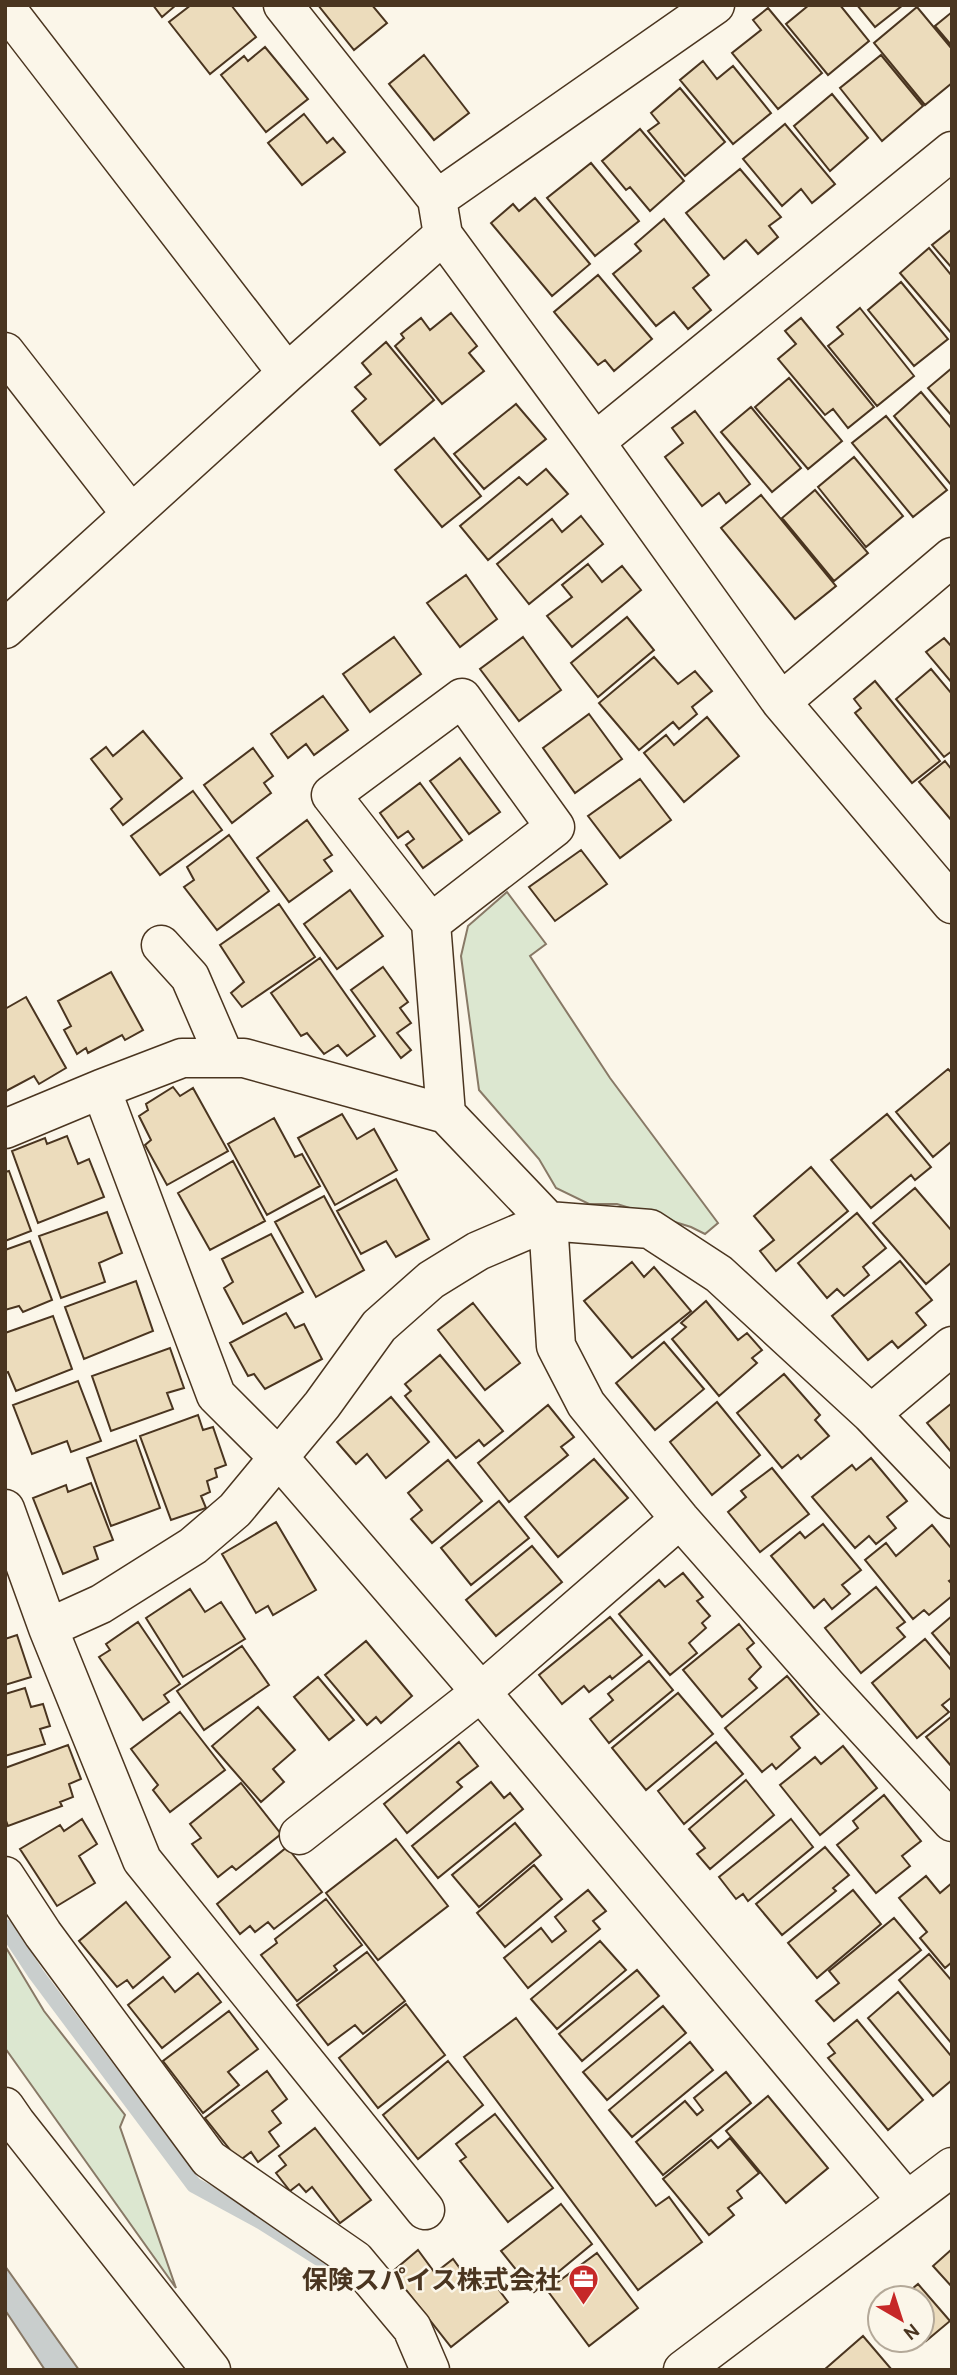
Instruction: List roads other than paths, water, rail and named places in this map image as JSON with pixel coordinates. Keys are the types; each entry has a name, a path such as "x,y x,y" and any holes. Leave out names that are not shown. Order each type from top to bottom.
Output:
{"street":[{"path":"282,5 440,217 595,442 780,702 952,904"},
{"path":"5,629 287,373 440,217 715,5"},
{"path":"12,29 287,373"},
{"path":"595,442 952,151"},
{"path":"5,352 131,514"},
{"path":"780,702 952,557"},
{"path":"431,923 555,827 462,698 331,795 431,923 446,1114"},
{"path":"161,945 190,977 225,1058"},
{"path":"5,1129 182,1058 244,1058 446,1114 548,1221 556,1346 586,1404 680,1519 827,1686 952,1822"},
{"path":"100,1089 216,1395 279,1458 481,1692 907,2201"},
{"path":"48,1628 101,1604 194,1546 234,1510 279,1458 379,1325 431,1280 478,1251 548,1221 650,1229 719,1274 871,1414 952,1499"},
{"path":"871,1414 952,1346"},
{"path":"5,1509 48,1628 142,1860 425,2210"},
{"path":"299,1835 481,1692 680,1519"},
{"path":"5,1876 43,1934 209,2160 355,2260 412,2328 430,2370"},
{"path":"5,2107 211,2370"},
{"path":"683,2370 952,2167"}],"waterway":[{"path":"5,1927 36,1974 194,2185 262,2222 330,2265"}],"place":[{"name":"保険スパイス株式会社","path":"584,2307"}]}
